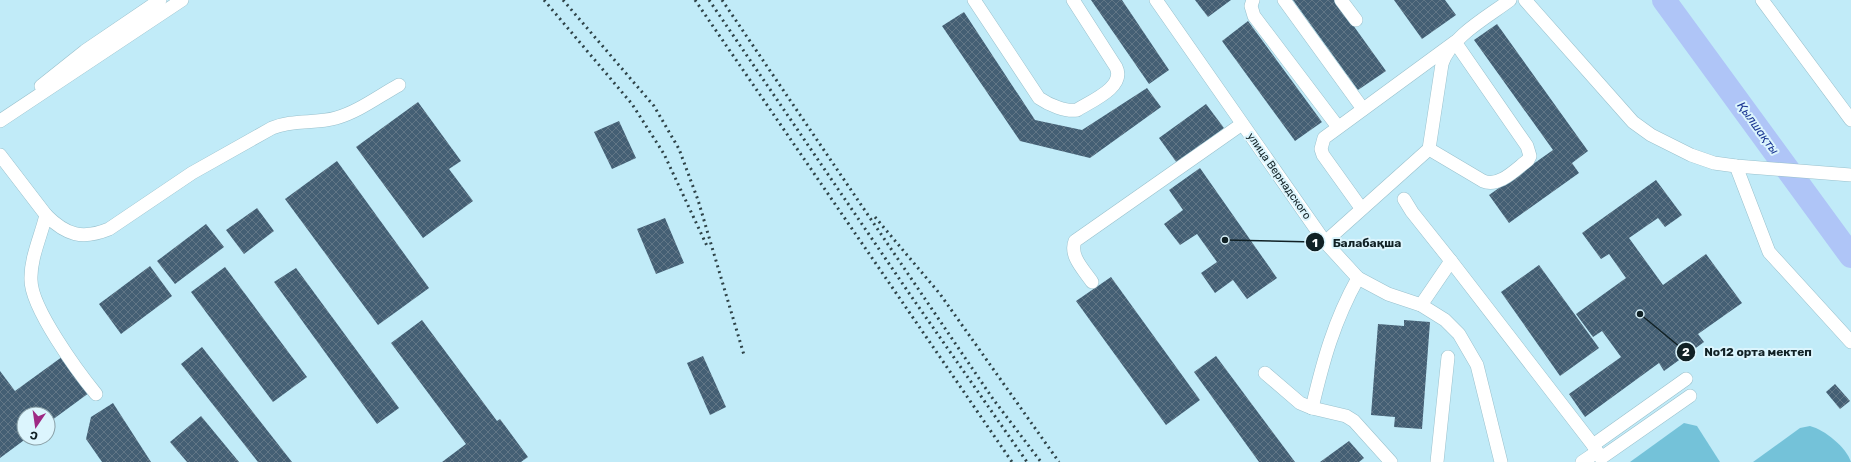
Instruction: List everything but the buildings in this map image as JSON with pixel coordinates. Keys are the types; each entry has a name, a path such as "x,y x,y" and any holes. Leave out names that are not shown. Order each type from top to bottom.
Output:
{"street":[{"path":"0,120 85,51 160,0"},
{"path":"0,120 182,0"},
{"path":"974,0 1039,98 1046,103 1072,111 1077,110 1114,86 1118,76 1116,67 1073,0"},
{"name":"улица Вернадского","path":"1156,0 1325,242 1358,278 1388,294 1421,305 1445,320 1460,334 1477,365 1502,462"},
{"path":"1254,0 1251,6 1254,16 1338,127"},
{"path":"1284,0 1364,109"},
{"path":"1341,0 1356,20"},
{"path":"1361,208 1323,155 1321,149 1324,138 1510,0"},
{"path":"1525,0 1633,122 1650,135 1691,155 1714,162 1736,166 1851,175"},
{"path":"1762,0 1851,120"},
{"path":"1325,242 1361,208 1429,150 1442,64 1446,53 1455,42"},
{"path":"1429,150 1483,181 1491,184 1499,181 1528,160 1530,156 1529,149 1455,42"},
{"path":"0,155 46,215 56,225 68,232 79,235 99,233 109,229 192,173 272,128 281,124 325,120 346,115 399,84"},
{"path":"1092,282 1074,254 1073,247 1075,241 1242,124"},
{"path":"1736,166 1769,252 1851,342"},
{"path":"1404,199 1412,212 1595,448 1601,458 1690,396"},
{"path":"46,215 31,270 32,294 54,334 96,394"},
{"path":"1421,305 1451,261"},
{"path":"1312,408 1322,361 1336,322 1358,278"},
{"path":"1437,462 1448,357"},
{"path":"1265,373 1300,403 1312,408 1335,412 1354,421 1391,462"},
{"path":"1582,462 1595,448 1686,379"}],"shaded area":[{"path":"1684,423 1697,426 1720,462 1630,462"},
{"path":"1810,426 1822,431 1840,445 1851,462 1753,462 1800,428"}],"waterway":[{"name":"Қылшақты","path":"1664,0 1851,256"}],"railway":[{"path":"544,0 632,104 664,154 707,246"},
{"path":"563,0 654,106 679,149 698,200 744,355"},
{"path":"695,0 1012,462"},
{"path":"709,0 911,296 1027,462"},
{"path":"722,0 993,399 1041,462"},
{"path":"875,217 940,294 1059,462"}],"place":[{"name":"Балабақша","path":"1225,240"},
{"name":"No12 орта мектеп","path":"1640,314"}]}
